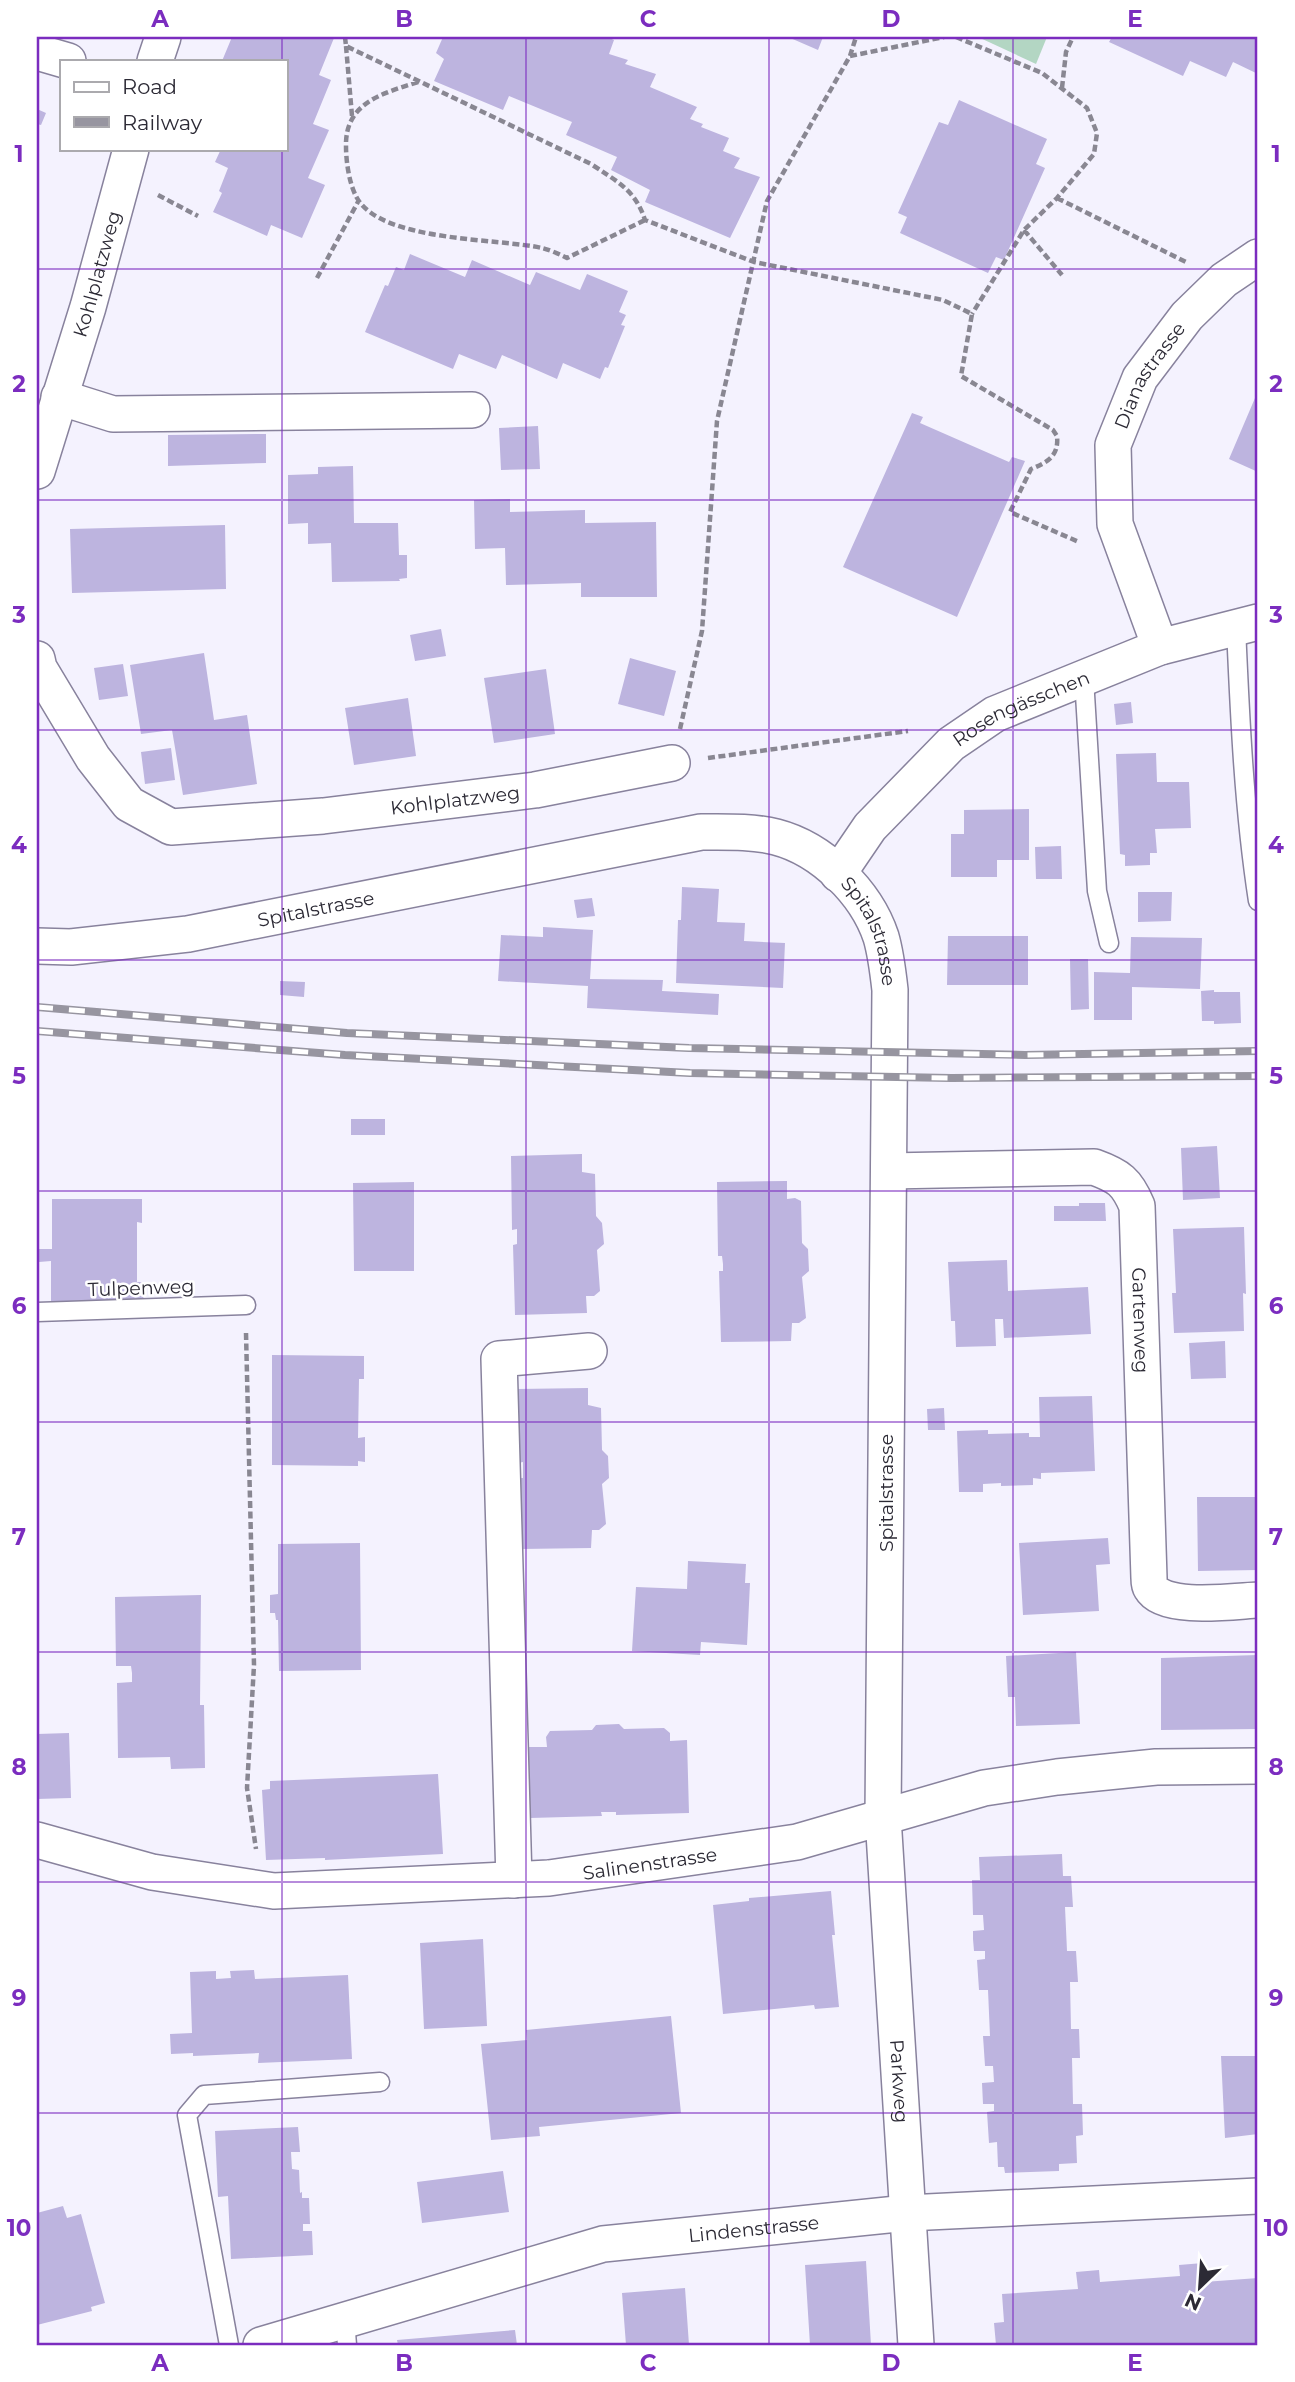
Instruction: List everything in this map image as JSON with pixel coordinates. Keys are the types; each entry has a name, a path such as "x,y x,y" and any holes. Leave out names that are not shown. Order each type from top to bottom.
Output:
{"street":[{"path":"155,60 163,37"},
{"path":"37,52 65,60"},
{"name":"Kohlplatzweg","path":"39,453 88,307 131,150"},
{"name":"Dianastrasse","path":"1160,647 1115,524 1113,445 1140,378 1187,316 1224,280 1258,257"},
{"path":"59,397 113,414 472,410"},
{"name":"Rosengässchen","path":"838,874 870,827 951,744 995,714 1160,647 1247,624"},
{"name":"Kohlplatzweg","path":"37,660 39,668 93,758 128,804 171,827 323,816 535,790 672,763"},
{"name":"Spitalstrasse","path":"37,946 71,947 188,934 701,832 745,832 777,837 813,853 863,899 881,936 890,990 883,1817"},
{"name":"Gartenweg","path":"889,1171 1094,1167 1113,1174 1129,1187 1137,1206 1149,1578 1152,1590 1163,1598 1179,1602 1258,1600"},
{"path":"514,1880 499,1359 589,1351"},
{"name":"Salinenstrasse","path":"41,1850 152,1872 261,1889 549,1878 797,1842 984,1788 1156,1767 1258,1766"},
{"name":"Parkweg","path":"883,1817 916,2345"},
{"name":"Lindenstrasse","path":"261,2345 346,2333 603,2244 907,2213 1258,2196"}],"lane":[{"path":"1247,624 1242,768 1258,901"},
{"path":"1084,678 1097,891 1109,943"},
{"name":"Tulpenweg","path":"37,1312 246,1305"},
{"path":"229,2345 187,2115 204,2095 380,2082"}],"path":[{"path":"345,37 352,117 345,135 346,160 359,200 376,216 428,235 544,248 567,258 645,220 754,262 943,300 972,314"},
{"path":"856,37 850,56 767,201 717,421 702,631 672,763 918,730 951,744"},
{"path":"850,56 944,37"},
{"path":"956,37 1042,73 1087,108 1097,133 1094,154 1057,198 1024,230 972,314 961,376 1053,430 1057,436 1056,452 1049,462 1031,469 1010,512 1128,563"},
{"path":"1062,88 1066,52 1073,37"},
{"path":"346,46 591,164 628,189 640,204 645,220"},
{"path":"352,117 376,95 418,82"},
{"path":"1057,198 1224,280"},
{"path":"317,278 359,200"},
{"path":"1024,230 1062,275"},
{"path":"246,1305 254,1665 247,1788 261,1889"}],"green space":[{"path":"978,37 1047,37 1036,64"}],"building":[{"path":"232,37 334,38 319,75 331,80 313,124 329,130 308,178 325,185 302,238 271,225 267,236 213,212 222,193 219,191 228,168 215,162 221,150 287,150 287,60 222,60"},
{"path":"443,37 607,37 614,40 609,54 628,60 625,64 656,74 650,87 697,107 690,119 703,124 701,127 729,138 723,151 740,158 734,168 760,177 730,238 645,202 650,190 611,170 617,157 566,135 572,122 509,96 503,110 434,81 444,59 436,53"},
{"path":"788,37 823,37 818,50"},
{"path":"1112,37 1258,37 1258,74 1233,62 1226,77 1190,61 1183,76 1109,42"},
{"path":"959,100 1047,139 1036,164 1045,168 1004,260 996,257 988,273 900,233 907,217 898,213 939,122 948,125"},
{"path":"37,109 46,113 41,125 37,124"},
{"path":"410,254 465,277 472,260 530,285 536,272 580,290 587,274 628,291 619,312 626,315 621,325 625,326 608,368 605,367 600,379 563,363 557,379 502,355 496,369 459,354 453,369 365,332 385,285 388,286 396,267 404,270"},
{"path":"1258,391 1258,472 1229,459"},
{"path":"912,413 923,417 920,423 1009,462 1012,457 1025,461 957,617 843,567"},
{"path":"538,426 540,469 501,470 499,428"},
{"path":"266,434 266,463 168,466 168,435"},
{"path":"353,466 354,523 398,523 399,555 407,555 407,578 399,579 400,581 332,582 331,543 308,544 308,523 288,524 288,475 318,474 318,467"},
{"path":"510,499 510,512 585,510 585,523 656,522 657,597 581,597 581,583 506,585 505,548 475,549 474,500"},
{"path":"225,525 226,589 72,593 70,529"},
{"path":"441,629 446,656 415,661 410,635"},
{"path":"204,653 214,720 247,715 257,784 183,795 172,730 141,734 130,665"},
{"path":"630,658 676,671 664,716 618,704"},
{"path":"123,664 128,696 99,700 94,668"},
{"path":"546,669 555,734 494,743 484,678"},
{"path":"408,698 416,756 354,765 345,708"},
{"path":"1131,702 1133,723 1116,725 1114,704"},
{"path":"171,748 175,780 145,784 141,752"},
{"path":"1156,753 1157,782 1189,782 1191,828 1155,829 1157,853 1150,853 1150,865 1125,866 1125,855 1120,854 1116,754"},
{"path":"1029,809 1029,860 997,860 997,877 951,877 951,834 964,834 964,810"},
{"path":"1061,846 1062,879 1036,879 1035,847"},
{"path":"682,887 719,889 717,922 745,923 744,941 785,943 783,988 676,983"},
{"path":"1138,892 1172,892 1171,921 1138,922"},
{"path":"592,898 595,916 577,918 574,900"},
{"path":"543,927 593,930 590,979 663,980 662,991 719,994 718,1015 587,1008 588,986 498,981 501,935 543,937"},
{"path":"948,936 1028,936 1028,985 947,985"},
{"path":"1131,937 1202,938 1200,989 1132,987 1132,1020 1094,1020 1094,972 1130,973"},
{"path":"1070,959 1088,959 1089,1009 1071,1010"},
{"path":"280,981 305,982 304,997 280,995"},
{"path":"1201,991 1240,992 1241,1023 1214,1024 1214,1021 1202,1021"},
{"path":"351,1119 385,1119 385,1135 351,1135"},
{"path":"1217,1146 1220,1198 1183,1200 1181,1148"},
{"path":"582,1154 582,1172 595,1174 596,1216 602,1223 604,1244 597,1250 600,1291 594,1296 586,1296 587,1313 515,1315 513,1245 517,1244 517,1229 512,1230 511,1156"},
{"path":"787,1181 787,1199 795,1198 801,1201 802,1243 808,1249 809,1271 802,1277 806,1318 799,1323 792,1323 791,1341 721,1342 719,1271 723,1271 723,1264 722,1256 718,1256 717,1182"},
{"path":"414,1182 414,1271 354,1271 353,1183"},
{"path":"52,1199 142,1199 142,1223 137,1222 137,1282 144,1282 143,1305 51,1309 51,1261 39,1262 39,1249 52,1249"},
{"path":"1079,1203 1105,1203 1106,1221 1054,1221 1054,1206 1079,1206"},
{"path":"1244,1227 1244,1331 1174,1333 1172,1293 1176,1293 1173,1229"},
{"path":"1007,1260 1008,1291 1088,1287 1091,1334 1004,1338 1003,1319 995,1319 996,1346 956,1347 955,1321 951,1321 948,1262"},
{"path":"1225,1341 1226,1378 1191,1379 1189,1343"},
{"path":"272,1355 364,1356 364,1379 359,1379 358,1438 365,1437 365,1462 358,1461 358,1466 272,1465"},
{"path":"588,1388 588,1405 601,1408 602,1450 608,1456 609,1478 602,1484 606,1524 599,1530 592,1530 591,1548 521,1549 519,1478 523,1478 523,1462 518,1463 517,1389"},
{"path":"1092,1396 1095,1471 1041,1473 1041,1479 1033,1478 1033,1485 983,1484 983,1492 959,1492 957,1431 988,1430 988,1434 1029,1433 1029,1437 1040,1437 1039,1397"},
{"path":"944,1408 945,1430 928,1430 927,1409"},
{"path":"1197,1497 1258,1497 1258,1570 1198,1571"},
{"path":"1108,1538 1110,1564 1096,1565 1099,1611 1023,1615 1019,1543"},
{"path":"360,1543 361,1670 279,1671 278,1620 275,1613 270,1613 270,1595 278,1594 278,1544"},
{"path":"688,1561 746,1564 745,1583 750,1583 747,1645 701,1642 700,1655 632,1651 636,1587 687,1589"},
{"path":"201,1595 200,1705 204,1705 205,1768 171,1769 170,1757 118,1758 117,1683 132,1682 132,1673 131,1666 116,1666 115,1597"},
{"path":"1076,1652 1080,1724 1016,1726 1015,1697 1008,1697 1006,1656"},
{"path":"1258,1655 1258,1729 1161,1730 1161,1658"},
{"path":"619,1724 624,1729 664,1728 670,1733 670,1741 687,1740 689,1813 616,1815 616,1812 601,1812 602,1816 530,1818 528,1747 547,1747 546,1737 550,1731 592,1730 596,1725"},
{"path":"69,1733 71,1798 37,1799 37,1734"},
{"path":"438,1774 443,1854 266,1860 262,1790 270,1789 270,1781"},
{"path":"1062,1854 1063,1876 1071,1876 1073,1907 1065,1907 1067,1951 1076,1951 1078,1982 1070,1982 1071,2029 1079,2029 1080,2058 1072,2058 1073,2104 1082,2104 1083,2135 1076,2136 1077,2163 1059,2164 1059,2171 1005,2173 1004,2167 998,2167 997,2142 989,2143 987,2112 994,2111 994,2104 983,2104 982,2083 994,2082 993,2066 985,2066 983,2036 990,2036 988,1990 979,1990 977,1960 985,1959 985,1951 974,1951 973,1939 973,1931 984,1930 983,1915 973,1915 972,1880 980,1880 979,1857"},
{"path":"831,1891 839,2007 815,2009 814,2005 723,2014 713,1905 749,1901 749,1898"},
{"path":"483,1939 487,2026 424,2029 420,1943"},
{"path":"254,1970 255,1979 348,1975 352,2059 258,2063 259,2053 193,2056 193,2053 171,2054 170,2034 192,2033 190,1972 216,1971 216,1979 231,1978 230,1971"},
{"path":"671,2016 681,2113 539,2127 540,2136 491,2140 481,2044 527,2040 526,2030"},
{"path":"1221,2056 1258,2056 1258,2134 1225,2138"},
{"path":"298,2127 300,2152 291,2152 292,2169 299,2170 302,2198 309,2198 310,2224 303,2224 303,2231 312,2231 313,2255 231,2259 228,2196 218,2197 215,2131"},
{"path":"503,2171 509,2212 422,2223 417,2182"},
{"path":"63,2206 67,2218 81,2214 105,2303 91,2307 92,2311 37,2325 37,2213"},
{"path":"866,2261 871,2345 810,2345 805,2265"},
{"path":"1203,2263 1204,2282 1258,2278 1258,2345 996,2345 994,2323 1004,2322 1002,2294 1078,2289 1076,2272 1099,2270 1100,2282 1180,2276 1179,2265"},
{"path":"685,2288 689,2345 626,2345 622,2293"},
{"path":"515,2330 517,2345 398,2345 397,2340"}],"railway":[{"path":"37,1007 347,1033 689,1048 1025,1055 1258,1051"},
{"path":"37,1031 345,1055 690,1073 951,1078 1258,1076"}]}
